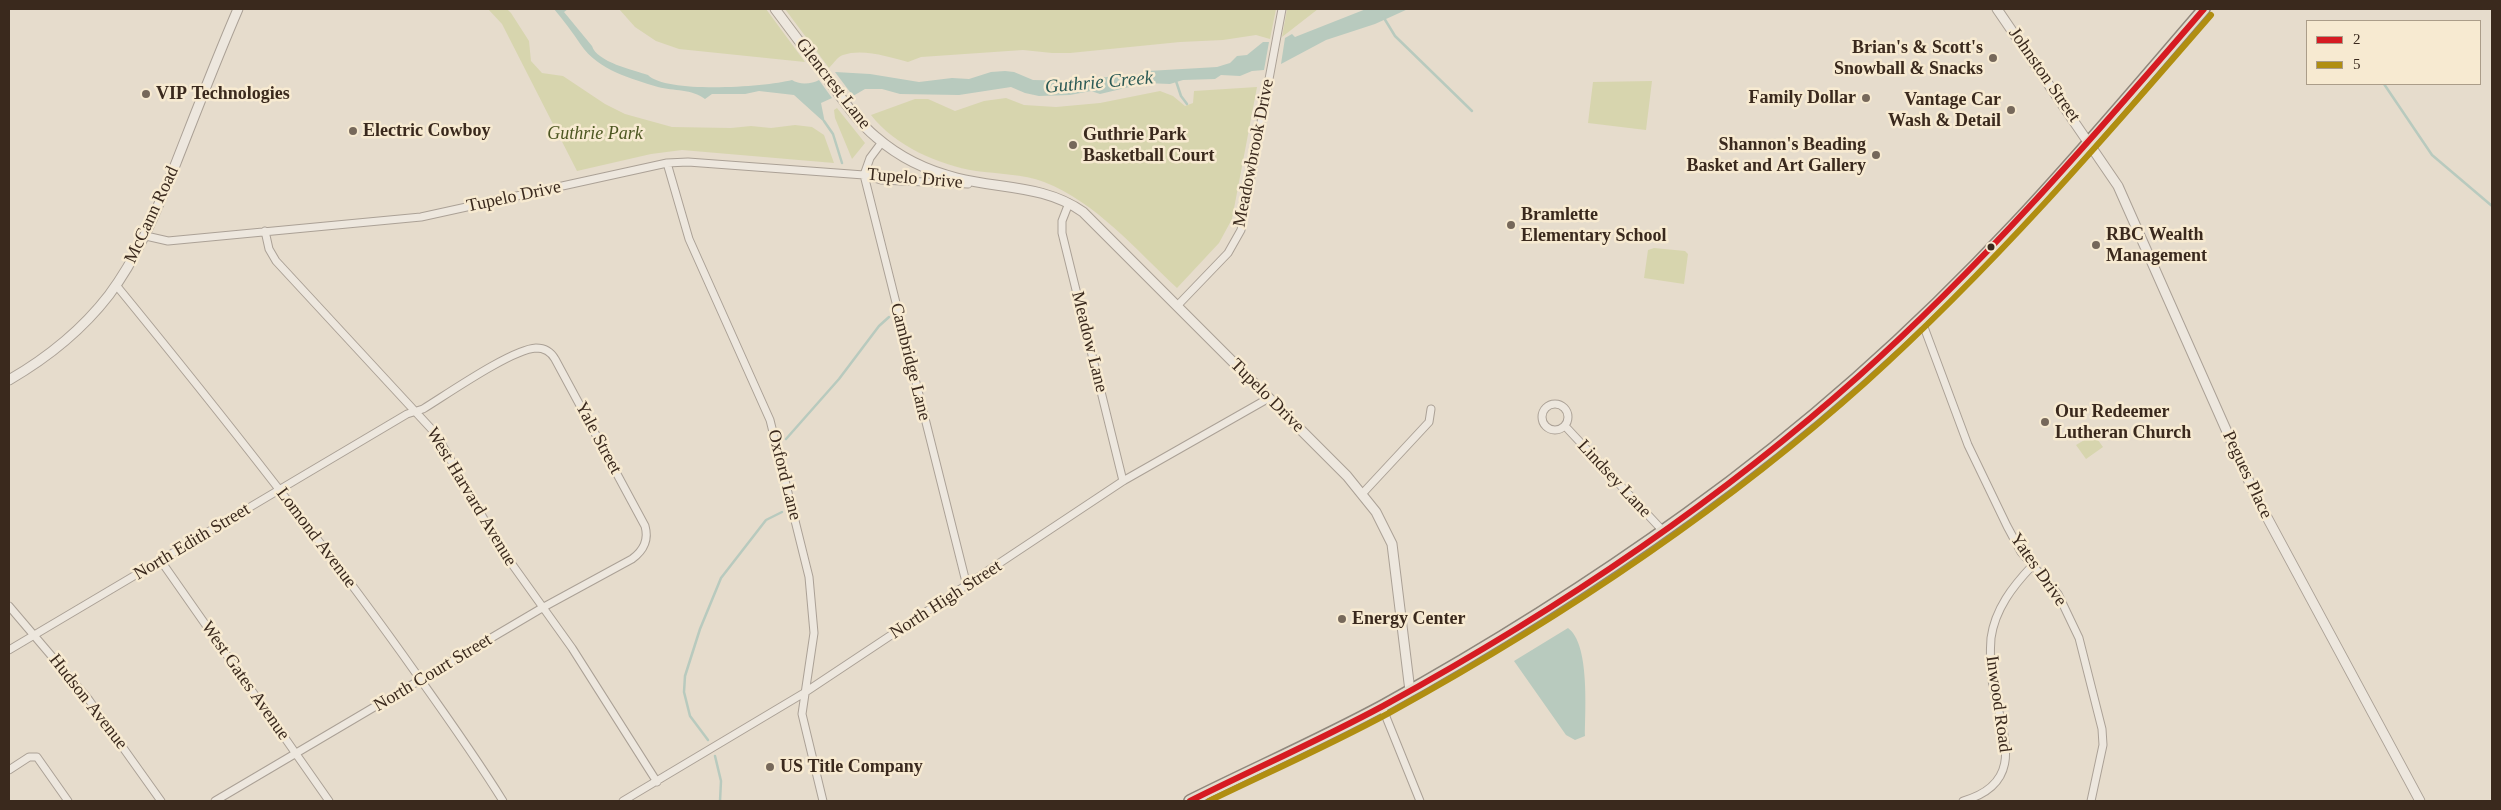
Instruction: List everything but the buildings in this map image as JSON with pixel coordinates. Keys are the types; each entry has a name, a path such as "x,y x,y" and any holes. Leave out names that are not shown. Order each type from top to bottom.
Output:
{"main road":[{"path":"1190,801 1382,707 1580,588 1663,531 1806,421 1920,319 1994,246 2090,142 2204,9"}],"street":[{"name":"McCann Road","path":"9,380 37,363 70,336 102,304 116,285 146,236 238,9"},
{"name":"Glencrest Lane","path":"775,9 852,111 882,142 927,168 982,184"},
{"name":"Meadowbrook Drive","path":"1177,306 1228,253 1241,230 1282,9"},
{"name":"Johnston Street","path":"1997,9 2090,142"},
{"path":"864,175 870,158 882,142"},
{"name":"Pegues Place","path":"2090,142 2124,198 2265,514 2420,801"},
{"name":"Tupelo Drive","path":"146,236 168,241 421,217 667,163 701,162 864,175 881,180 982,184 1040,191 1069,203 1100,228 1362,494 1382,521 1394,553 1410,690"},
{"name":"Oxford Lane","path":"667,163 689,239 772,427 813,598 814,633 802,714 823,801"},
{"name":"Cambridge Lane","path":"864,175 967,586"},
{"name":"Meadow Lane","path":"1069,203 1062,221 1062,233 1124,481"},
{"name":"West Harvard Avenue","path":"266,231 269,249 276,260 440,439 500,546 572,648 657,782"},
{"name":"Lomond Avenue","path":"116,285 228,422 353,586 503,801"},
{"name":"Yates Drive","path":"1920,319 1968,445 2014,541 2032,566 2058,594 2068,613 2083,652 2099,711 2103,746 2091,801"},
{"name":"North Edith Street","path":"9,650 407,414 415,412 513,354 534,348"},
{"name":"Yale Street","path":"534,348 545,349 555,359 643,522 646,530 646,541"},
{"name":"North High Street","path":"623,801 804,694 1124,481 1269,398"},
{"path":"1362,494 1428,422 1431,409"},
{"name":"Lindsey Lane","path":"1565,426 1663,531"},
{"name":"North Court Street","path":"215,801 542,608 632,559 646,541"},
{"name":"West Gates Avenue","path":"161,560 329,801"},
{"name":"Inwood Road","path":"1963,801 1980,795 1992,787 2002,774 2006,764 2006,746 1992,680 1991,639 1994,625 2005,599 2032,566"},
{"name":"Hudson Avenue","path":"9,606 89,700 161,801"},
{"path":"1382,707 1420,801"},
{"path":"9,770 29,757 37,757 68,801"}],"green space":[{"name":"Guthrie Park","path":"488,9 507,9 511,13 529,41 531,61 542,73 563,76 605,104 625,114 672,127 731,128 751,126 771,128 795,125 812,127 824,135 834,163 682,150 651,154 577,171 502,24"},
{"path":"619,9 766,9 805,62 679,49 656,41 635,27"},
{"path":"785,9 1276,9 1270,39 1256,35 1223,40 1180,42 1070,53 1023,50 921,57 908,62 859,52 837,58 829,68"},
{"path":"1287,9 1318,9 1282,37"},
{"path":"1652,81 1646,130 1588,123 1593,82"},
{"path":"1257,87 1232,219 1219,243 1177,288 1115,228 1098,214 1063,191 1036,179 976,171 933,159 892,136 871,115 915,99 928,99 955,111 984,101 1006,98 1024,105 1056,107 1100,103 1160,91 1173,96 1185,106 1193,103 1194,91"},
{"path":"837,108 865,143 852,159 835,118 834,110"},
{"path":"1654,248 1685,251 1688,254 1684,284 1644,278 1648,250"},
{"path":"2087,425 2103,447 2086,459 2076,445 2086,439 2080,430"}],"water":[{"path":"554,9 568,9 564,12 601,57 616,65 648,75 659,81 695,87 740,87 792,80 798,83 806,83 819,80 832,98 821,103 825,123 794,95 759,91 745,94 712,94 705,99 694,93 658,87 637,81 606,67 588,54"},
{"path":"1366,9 1408,9 1375,24 1326,40 1281,64 1285,38 1292,34 1295,37"},
{"path":"1263,42 1269,42 1264,70 1252,71 1240,76 1221,75 1215,79 1183,80 1170,84 1146,83 1100,94 1091,91 1070,95 1039,96 1011,87 959,95 900,94 882,89 865,89 853,96 835,72 870,74 919,82 952,78 969,79 991,72 1005,71 1014,72 1033,80 1075,81 1123,75 1131,77 1148,71 1217,67 1230,63 1237,56 1247,55"},
{"path":"1568,628 1575,636 1580,648 1585,678 1585,736 1575,740 1566,735 1514,661"}],"waterway":[{"path":"1384,18 1395,36 1472,111"},
{"path":"1176,81 1181,96 1187,104"},
{"name":"Guthrie Creek","path":"2385,85 2432,155 2492,206"},
{"path":"824,121 833,134 842,163"},
{"path":"786,439 839,379 879,326 889,317"},
{"path":"708,740 690,716 684,692 685,676 700,629 721,578 766,520 782,512"},
{"path":"715,756 721,781 720,801"}],"transit line":[{"name":"2","path":"1190,801 1359,719 1509,633 1631,554 1749,468 1860,375 1951,288 2038,198 2204,9"},
{"name":"5","path":"1209,801 1367,725 1515,640 1637,561 1754,475 1866,382 1957,295 2044,204 2211,15"}],"place":[{"name":"Brian's & Scott's Snowball & Snacks","path":"1993,58"},
{"name":"VIP Technologies","path":"146,94"},
{"name":"Family Dollar","path":"1866,98"},
{"name":"Vantage Car Wash & Detail","path":"2011,110"},
{"name":"Electric Cowboy","path":"353,131"},
{"name":"Guthrie Park Basketball Court","path":"1073,145"},
{"name":"Shannon's Beading Basket and Art Gallery","path":"1876,155"},
{"name":"Bramlette Elementary School","path":"1511,225"},
{"name":"RBC Wealth Management","path":"2096,245"},
{"name":"Our Redeemer Lutheran Church","path":"2045,422"},
{"name":"Energy Center","path":"1342,619"},
{"name":"US Title Company","path":"770,767"}]}
